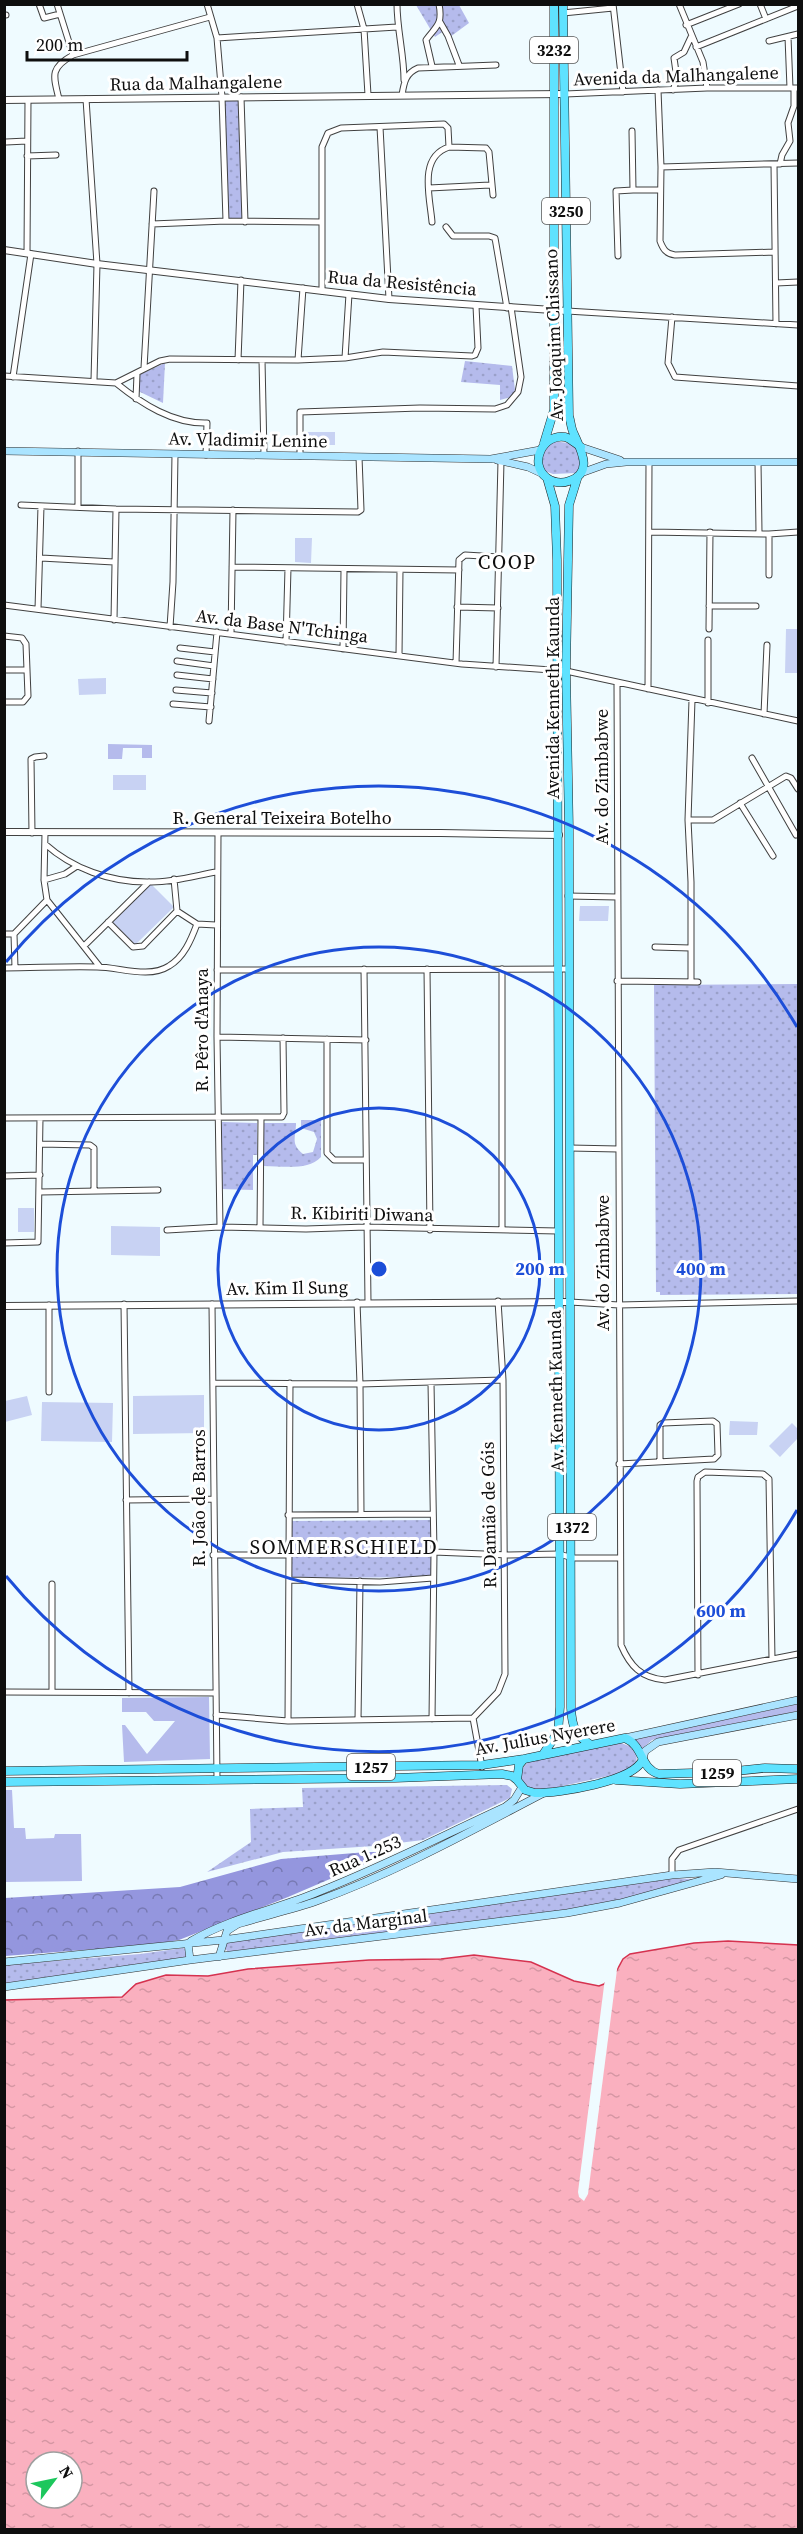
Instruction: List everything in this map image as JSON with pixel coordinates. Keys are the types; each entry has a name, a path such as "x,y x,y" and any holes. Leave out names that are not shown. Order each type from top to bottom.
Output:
{"main road":[{"name":"3232","path":"554,4 554,95"},
{"name":"Av. Joaquim Chissano","path":"563,9 569,416 573,434 581,447"},
{"path":"554,95 554,414 538,458 545,476 563,483 606,464 626,462 798,462"},
{"path":"542,447 554,437 567,437 581,447 626,462"},
{"name":"Av. Vladimir Lenine","path":"4,451 500,459 542,447"},
{"path":"579,475 585,460 581,447"},
{"name":"Av. Vladimir Lenine","path":"500,459 528,467 545,476"},
{"name":"Avenida Kenneth Kaunda","path":"568,921 566,671 569,505 579,475"},
{"name":"Avenida Kenneth Kaunda","path":"545,476 555,506 558,919"},
{"name":"Av. Kenneth Kaunda","path":"558,919 556,969 559,1301"},
{"name":"Av. Kenneth Kaunda","path":"568,921 573,1558 572,1722 578,1736 591,1745"},
{"path":"559,1301 559,1554"},
{"name":"1372","path":"544,1753 555,1739 559,1718 559,1554"},
{"name":"Av. Julius Nyerere","path":"4,1771 482,1765 524,1759 798,1700"},
{"path":"616,1780 635,1770 643,1759 645,1751 658,1742 798,1715"},
{"path":"625,1738 636,1744 643,1759"},
{"path":"520,1783 519,1766 524,1759"},
{"name":"1259","path":"643,1759 646,1767 659,1774 798,1768"},
{"path":"394,1778 395,1767"},
{"path":"308,1768 308,1779"},
{"path":"34,1770 34,1781"},
{"path":"126,1781 127,1770"},
{"name":"Av. Julius Nyerere","path":"4,1782 507,1775 530,1792 546,1792"},
{"path":"219,1957 227,1931 238,1924 307,1904 342,1891 417,1857 546,1792 616,1780 681,1784 798,1779"},
{"name":"Rua 1.253","path":"188,1942 233,1922 363,1874 505,1807 514,1800 520,1783"},
{"name":"Av. da Marginal","path":"4,1987 190,1960 567,1913 620,1903 729,1873"},
{"name":"Av. da Marginal","path":"4,1962 223,1940 672,1875 729,1873 798,1879"},
{"path":"188,1942 190,1960"}],"street":[{"path":"39,4 44,18 60,14"},
{"path":"57,4 73,55"},
{"path":"207,4 217,38 222,97 226,221"},
{"path":"357,4 364,29 367,95"},
{"path":"398,4 398,27 404,58 402,94"},
{"path":"439,4 440,22 459,65"},
{"path":"679,4 703,62 707,88"},
{"path":"686,25 739,4"},
{"path":"760,4 766,19"},
{"path":"563,9 613,6 622,92"},
{"path":"696,47 798,6"},
{"path":"59,99 54,73 59,65 73,55 210,17"},
{"path":"432,66 426,40 436,31 440,22"},
{"path":"217,38 398,27"},
{"path":"769,41 798,34"},
{"path":"673,90 677,79 674,58 684,51 691,37"},
{"path":"776,324 777,164 790,141 788,123 794,106 788,37"},
{"path":"404,81 411,71 432,66 496,65"},
{"name":"Avenida da Malhangalene","path":"554,95 707,88 794,88"},
{"path":"657,90 662,167 660,241 669,254 775,252"},
{"name":"Rua da Malhangalene","path":"4,100 402,94 554,95"},
{"path":"241,97 245,222"},
{"path":"86,99 97,264 94,380"},
{"path":"13,377 29,254 28,100"},
{"path":"321,291 322,147 327,133 341,128 444,124 448,128 449,147"},
{"path":"380,127 390,299"},
{"path":"632,131 633,190"},
{"path":"6,142 27,141"},
{"path":"432,222 429,188 430,163 437,153 449,147 486,148 489,152 490,185 493,195"},
{"path":"27,156 56,155"},
{"path":"662,167 798,163"},
{"path":"429,188 490,185"},
{"path":"618,256 616,191 660,190"},
{"path":"144,368 154,191"},
{"path":"152,224 226,221 322,222"},
{"path":"300,456 300,412 420,408 495,409 507,405 518,392 521,377 495,238 453,236 446,227"},
{"name":"Rua da Resistência","path":"4,250 97,264 390,299 798,325"},
{"path":"238,360 241,280"},
{"path":"776,283 798,282"},
{"path":"298,360 303,288"},
{"path":"345,358 349,294"},
{"path":"4,376 116,383 138,374 144,368 170,359 298,360 345,358 383,352 468,356 476,354 478,348 476,306"},
{"path":"672,317 668,363 675,377 798,386"},
{"path":"262,360 264,455"},
{"path":"136,399 138,374"},
{"path":"116,383 136,399 162,413 190,424 207,423 206,455"},
{"path":"78,451 78,507"},
{"path":"170,627 175,454"},
{"path":"21,505 116,509 358,512 361,510 359,457"},
{"path":"496,667 500,459"},
{"path":"646,462 650,532 648,689"},
{"path":"758,462 759,532"},
{"path":"38,609 41,506"},
{"path":"114,621 116,509"},
{"path":"231,634 233,510"},
{"path":"650,532 759,532 770,534 798,532"},
{"path":"709,629 710,532"},
{"path":"769,575 770,534"},
{"path":"456,663 459,560 465,555 499,557"},
{"path":"41,558 114,562"},
{"path":"232,567 459,570"},
{"path":"286,642 288,568"},
{"path":"343,649 344,570"},
{"path":"399,655 400,570"},
{"name":"Av. da Base N'Tchinga","path":"4,605 114,621 456,663 566,671 617,684 798,721"},
{"path":"709,606 756,606"},
{"path":"457,607 498,608"},
{"path":"209,721 217,632"},
{"path":"4,636 22,638 26,644 28,696 26,700 4,702"},
{"path":"708,640 708,703"},
{"path":"764,714 767,645"},
{"path":"180,648 215,652"},
{"path":"177,661 214,666"},
{"path":"4,670 26,670"},
{"path":"177,675 213,679"},
{"name":"Av. do Zimbabwe","path":"617,684 621,1645 632,1666 638,1672 656,1680 698,1675 798,1654"},
{"path":"176,690 212,693"},
{"path":"691,982 692,882 688,820 692,700"},
{"path":"173,704 211,707"},
{"path":"32,833 31,759 44,756"},
{"path":"752,758 796,835"},
{"path":"688,820 713,820 786,776 790,777 798,789"},
{"path":"740,803 773,856"},
{"name":"R. General Teixeira Botelho","path":"4,832 559,835"},
{"path":"45,833 47,900 100,967"},
{"name":"R. Pêro d'Anaya","path":"218,833 216,925 220,1227"},
{"path":"45,844 60,858 105,877 149,882 216,872"},
{"path":"45,880 65,874 77,866"},
{"path":"108,922 133,947 143,946 177,911 174,879"},
{"path":"84,946 149,882"},
{"path":"568,896 617,897"},
{"path":"15,968 14,934 47,900"},
{"path":"177,911 197,924 216,925"},
{"path":"4,968 100,967 117,970 158,971 177,960 189,943 197,924"},
{"path":"4,933 14,934"},
{"path":"655,947 690,948"},
{"path":"364,969 368,1302"},
{"path":"427,969 430,1230"},
{"path":"502,969 502,1228"},
{"path":"217,970 569,969"},
{"path":"617,981 698,982"},
{"path":"217,1037 366,1040"},
{"path":"4,1118 282,1117 284,1113 283,1038"},
{"path":"327,1039 327,1153 334,1160 365,1160"},
{"path":"4,1243 38,1242 40,1118"},
{"path":"260,1227 261,1118"},
{"path":"40,1144 90,1145 94,1148 94,1191"},
{"path":"570,1148 618,1149"},
{"path":"4,1176 40,1176"},
{"path":"40,1192 158,1190"},
{"name":"R. Kibiriti Diwana","path":"166,1230 220,1227 366,1227 430,1230 502,1228 558,1231"},
{"name":"R. Damião de Góis","path":"473,1718 498,1692 505,1674 503,1380 498,1301"},
{"path":"570,1302 619,1305 798,1301"},
{"path":"357,1302 361,1514"},
{"name":"Av. Kim Il Sung","path":"4,1306 570,1302"},
{"path":"124,1304 129,1692"},
{"name":"R. João de Barros","path":"212,1304 217,1780"},
{"path":"49,1305 49,1392"},
{"path":"214,1383 360,1384 503,1380"},
{"path":"288,1721 290,1383"},
{"path":"430,1383 434,1552 432,1719"},
{"path":"619,1464 716,1458 717,1424 713,1421 663,1423 660,1425 660,1461"},
{"path":"698,1675 697,1481 705,1472 768,1476 772,1659"},
{"path":"126,1500 213,1499"},
{"path":"288,1515 433,1514"},
{"path":"434,1552 505,1555 559,1554 573,1558 620,1558"},
{"path":"213,1555 289,1555"},
{"path":"289,1580 360,1581 433,1578"},
{"path":"358,1720 360,1581"},
{"path":"52,1584 52,1691"},
{"path":"4,1692 215,1693"},
{"path":"216,1715 288,1721 473,1718 482,1776"},
{"path":"672,1875 672,1859 679,1850 798,1809"}],"shaded area":[{"path":"416,5 459,5 469,23 450,37 445,30 435,37"},
{"path":"222,97 241,97 245,222 226,221"},
{"path":"465,361 512,366 515,390 511,397 500,400 500,385 461,382"},
{"path":"165,363 163,403 138,391 139,375"},
{"path":"303,432 335,432 335,445 303,445"},
{"path":"552,441 576,444 583,465 576,473 553,474 542,470 539,448"},
{"path":"295,538 312,538 311,563 295,562"},
{"path":"786,629 798,629 798,673 785,673"},
{"path":"106,678 106,694 79,695 78,679"},
{"path":"108,744 152,745 152,758 142,758 142,748 123,748 122,759 108,759"},
{"path":"113,775 146,775 146,790 113,790"},
{"path":"151,884 174,907 134,946 112,923"},
{"path":"580,906 609,906 608,921 579,921"},
{"path":"798,984 798,1294 660,1295 660,1292 656,1292 654,985"},
{"path":"301,1120 321,1120 321,1157 302,1166 264,1166 264,1123 296,1123 296,1147 303,1154 313,1152 317,1139 314,1132 301,1128"},
{"path":"222,1122 257,1123 257,1155 253,1155 253,1190 221,1189"},
{"path":"18,1208 34,1208 34,1232 18,1232"},
{"path":"111,1226 160,1227 160,1256 111,1255"},
{"path":"204,1395 204,1433 133,1434 133,1396"},
{"path":"27,1396 32,1415 5,1422 5,1401"},
{"path":"42,1402 113,1403 112,1442 41,1441"},
{"path":"730,1421 758,1422 757,1435 729,1435"},
{"path":"792,1423 798,1429 798,1438 780,1457 769,1446"},
{"path":"433,1520 433,1577 292,1578 292,1521"},
{"path":"209,1697 210,1759 124,1762 122,1725 125,1725 147,1754 175,1721 154,1721 146,1712 122,1712 122,1698"},
{"path":"798,1704 798,1711 652,1740 642,1749 633,1739"},
{"path":"621,1743 632,1747 637,1758 635,1764 626,1772 540,1791 531,1790 521,1782 520,1771 528,1762"},
{"path":"507,1785 512,1789 510,1798 423,1840 283,1852 207,1872 251,1842 250,1809 303,1807 302,1788"},
{"path":"4,1790 12,1790 14,1828 25,1828 26,1839 54,1838 55,1834 81,1834 82,1881 5,1882"},
{"path":"660,1878 696,1879 615,1901 570,1910 228,1952 224,1947 227,1942"},
{"path":"183,1948 187,1950 187,1957 5,1984 5,1965 140,1954"}],"green space":[{"path":"376,1852 379,1858 179,1940 148,1945 5,1956 5,1898 180,1887 281,1859"}],"water":[{"path":"728,1941 798,1945 798,2529 5,2529 4,2000 122,1997 136,1984 166,1975 208,1976 248,1969 369,1960 441,1959 474,1955 531,1962 574,1981 599,1986 604,1984 617,1970 623,1959 630,1954 694,1943"}],"pier":[{"path":"618,1962 588,2194 584,2201 579,2197 578,2192 605,1978"}],"district":[{"name":"COOP","path":"507,562"},
{"name":"SOMMERSCHIELD","path":"344,1547"}]}
